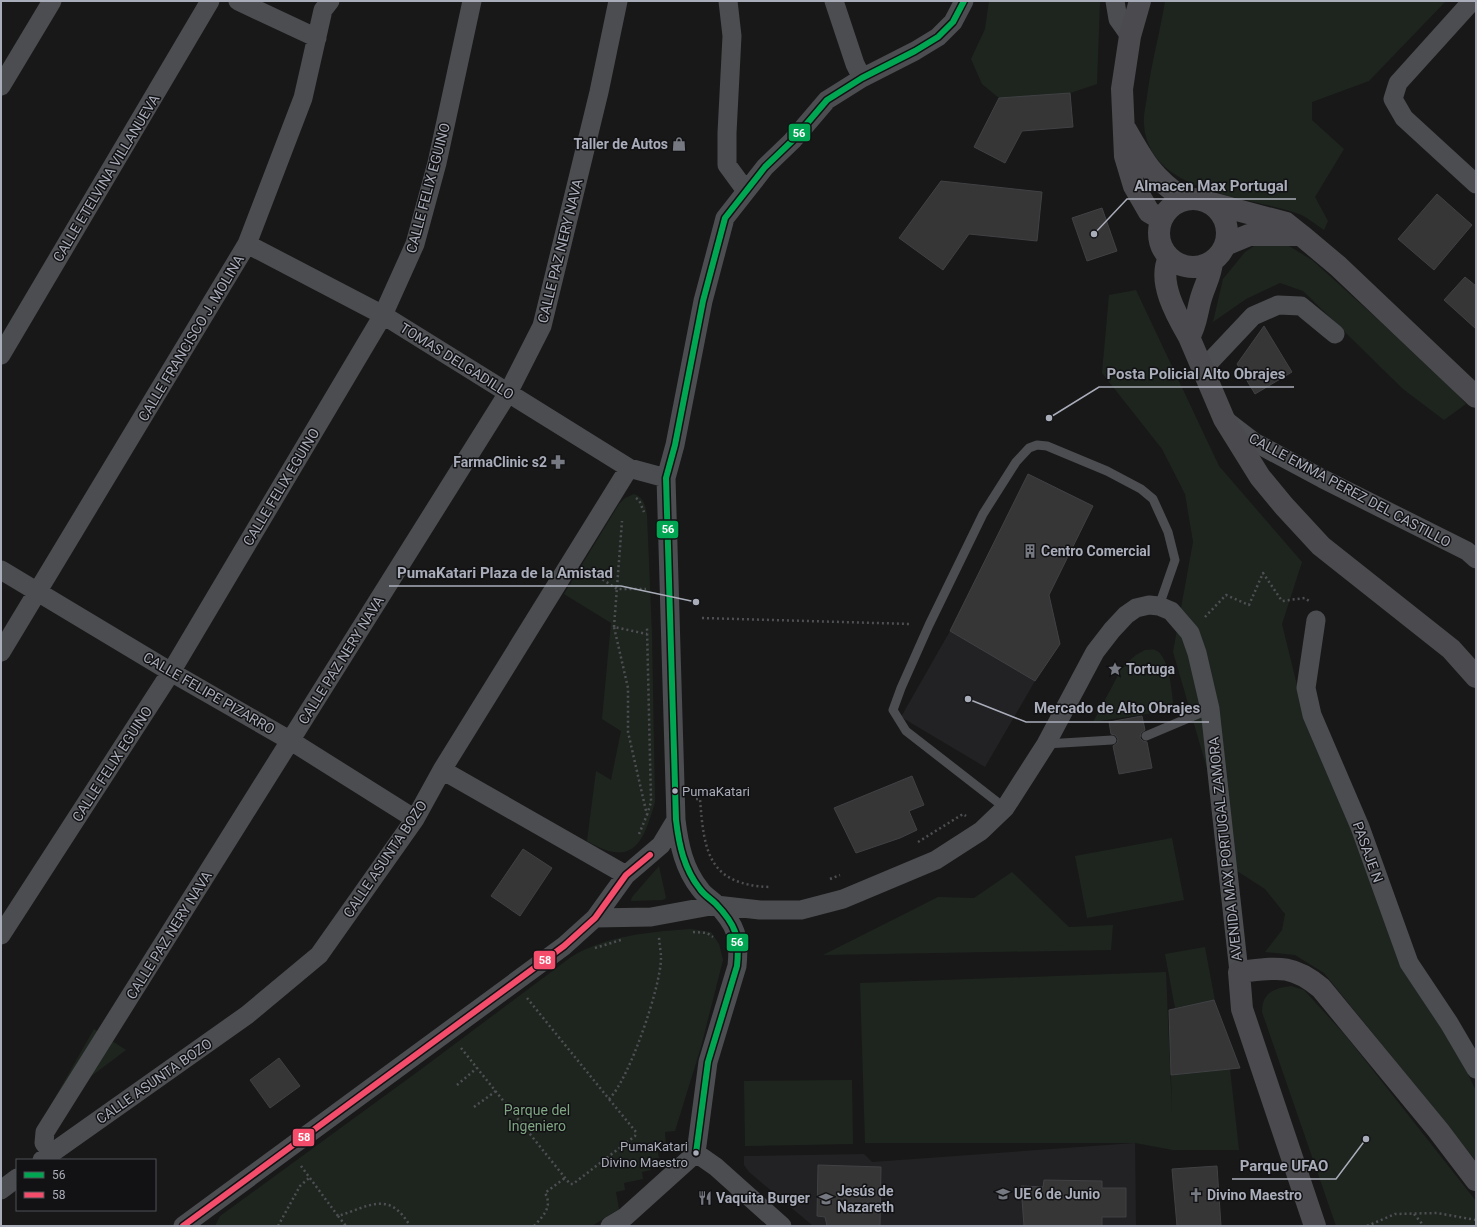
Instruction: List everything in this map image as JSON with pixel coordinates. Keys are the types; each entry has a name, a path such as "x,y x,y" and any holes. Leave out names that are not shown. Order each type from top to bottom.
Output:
{"main road":[{"path":"1140,1 1130,36 1122,89 1125,156 1134,186 1149,212 1161,219"},
{"path":"1124,128 1144,162 1164,186 1184,199"},
{"path":"1301,235 1249,235 1202,267 1190,268 1179,265 1169,258 1163,250 1159,240 1159,229 1161,219 1167,210 1175,203 1184,199 1198,199 1286,224 1301,235 1338,266 1476,397"},
{"path":"1189,338 1193,332 1202,295 1228,233 1226,222 1220,211 1211,203"},
{"path":"1169,258 1165,267 1167,288 1182,326 1189,338 1224,419 1260,477 1321,546 1451,649 1476,677"},
{"path":"1315,1226 1242,1009 1239,972 1269,968 1293,970 1306,976 1321,988 1438,1130 1476,1180"}],"street":[{"path":"1,86 52,1"},
{"name":"CALLE ETELVINA VILLANUEVA","path":"1,354 210,1"},
{"path":"238,1 317,38"},
{"name":"CALLE FRANCISCO J. MOLINA","path":"1,652 39,592 247,244 303,98 323,10 330,1"},
{"name":"CALLE FELIX EGUINO","path":"1,935 171,672 383,315 415,244 437,163 472,1"},
{"name":"CALLE PAZ NERY NAVA","path":"47,1156 44,1142 45,1132 508,393 542,326 593,114 618,1"},
{"path":"728,1 732,36 727,133 727,165 746,191"},
{"path":"834,1 862,78"},
{"path":"610,1226 625,1217 696,1154 708,1062 737,966 738,938 729,920 700,889 689,872 680,851 676,820 666,478 674,445 692,348 714,256 725,218 746,191 827,100 862,78 915,51 938,37 953,22 964,1"},
{"path":"1115,1 1118,19 1130,36"},
{"path":"1476,5 1472,1 1398,83 1393,99 1404,118 1476,184"},
{"name":"TOMAS DELGADILLO","path":"247,244 383,315 630,468 666,478"},
{"path":"1203,369 1253,316 1278,305 1301,306 1335,334"},
{"name":"CALLE EMMA PEREZ DEL CASTILLO","path":"1224,419 1254,442 1323,479 1467,551 1476,559"},
{"name":"CALLE ASUNTA BOZO","path":"47,1156 247,1015 318,955 415,819 442,770 630,468"},
{"name":"CALLE FELIPE PIZARRO","path":"1,570 171,672 290,741 415,819"},
{"path":"595,918 651,917 716,905 760,910 801,910 843,899 936,860 981,831 1005,808 1046,744 1095,652 1112,630 1136,608 1149,605 1159,606"},
{"name":"AVENIDA MAX PORTUGAL ZAMORA","path":"1159,606 1171,611 1190,633 1197,653 1210,709 1239,972"},
{"name":"PASAJE N","path":"1316,620 1306,688 1312,715 1360,827 1409,964 1449,1023 1476,1070"},
{"path":"442,770 626,875"},
{"path":"183,1226 564,946 595,918 626,875 661,845 676,820"},
{"path":"696,1154 716,1167 782,1226"},
{"path":"1,1190 16,1179"}],"lane":[{"path":"1005,808 906,731 893,710 901,688 929,625 983,514 1016,462 1028,448 1037,445 1047,446 1106,471 1141,489 1153,499 1168,532 1175,560 1159,606"},
{"path":"1146,736 1210,709"},
{"path":"1046,744 1112,740"}],"path":[{"path":"630,498 640,500 645,515"},
{"path":"623,515 614,627 628,688 628,732 647,815"},
{"path":"589,570 617,589 646,589"},
{"path":"1190,633 1226,595 1249,605 1263,573 1282,601 1305,598 1318,610 1316,620"},
{"path":"646,581 646,596"},
{"path":"702,618 929,625"},
{"path":"638,837 651,802 647,626"},
{"path":"614,627 647,634"},
{"path":"695,799 700,799 702,825 707,851 719,872 747,885 776,887"},
{"path":"917,843 963,814 967,817"},
{"path":"826,880 846,874"},
{"path":"687,933 707,933 715,940"},
{"path":"609,1099 632,1062 654,995 661,959 658,934"},
{"path":"653,935 666,934"},
{"path":"591,950 625,939"},
{"path":"458,1045 496,1090 565,1178 570,1184 573,1184 635,1136 636,1132 525,994"},
{"path":"457,1085 478,1068"},
{"path":"474,1108 496,1090"},
{"path":"298,1162 346,1226"},
{"path":"278,1226 300,1186 309,1178"},
{"path":"534,1226 548,1209 545,1193 565,1178"},
{"path":"338,1216 382,1202 396,1208 410,1226"},
{"path":"1367,1226 1395,1214 1437,1213 1476,1220"},
{"path":"1414,1214 1424,1226"}],"shaded area":[{"path":"950,631 1035,681 985,767 901,717"},
{"name":"UE 6 de Junio","path":"1135,1143 1136,1226 813,1226 749,1172 744,1165 744,1156 864,1154 872,1162"}],"green space":[{"path":"989,1 1100,1 1097,84 1070,93 999,98 982,84 971,59 985,29"},
{"path":"1165,1 1446,1 1369,81 1312,102 1312,120 1344,149 1315,197 1328,221 1324,230 1300,214 1227,196 1203,188 1181,178 1163,165 1150,147 1144,124 1144,114"},
{"path":"1262,241 1284,243 1312,260 1392,332 1414,348 1466,404 1444,420 1403,389 1303,291 1280,283 1246,299 1213,322 1223,279 1245,252"},
{"path":"1136,290 1219,466 1302,562 1282,624 1306,722 1476,1091 1476,1161 1324,973 1295,955 1265,952 1282,930 1285,914 1265,889 1237,871 1173,652 1193,542 1185,494 1162,449 1102,373 1109,295"},
{"path":"634,494 642,500 645,505 647,515 652,634 655,802 646,830 640,840 634,847 626,852 615,852 603,849 587,841 596,771 611,780 621,731 602,719 611,623 564,594 619,504 625,498"},
{"path":"1145,650 1155,650 1160,653 1164,660 1171,686 1174,710 1093,722 1123,666 1136,655"},
{"path":"1172,838 1184,900 1087,918 1075,856"},
{"path":"659,866 666,898 663,900 631,901 632,897"},
{"path":"1012,872 1069,927 1113,925 1111,950 823,955 938,897 974,898"},
{"name":"Parque del Ingeniero","path":"691,929 711,932 719,944 723,960 701,1047 675,1131 665,1132 666,1146 657,1147 659,1158 650,1159 651,1170 642,1172 643,1179 624,1183 625,1190 616,1192 619,1209 592,1226 215,1226 220,1216 420,1070 571,957 614,939 644,933"},
{"path":"1205,947 1215,1001 1175,1008 1165,954"},
{"path":"1166,972 1172,1113 1171,1075 1230,1069 1239,1150 1173,1150 1135,1143 865,1143 860,983"},
{"path":"1291,986 1304,990 1346,1036 1476,1201 1476,1226 1336,1226 1262,1012 1264,1000 1270,993 1279,988"},
{"path":"94,1029 126,1050 49,1108"},
{"path":"852,1080 853,1144 745,1146 744,1081"}],"building":[{"path":"1070,93 1073,127 1022,131 1005,163 974,147 999,98"},
{"path":"941,181 1042,192 1037,241 969,234 943,270 899,238"},
{"path":"1437,194 1472,225 1434,270 1398,239"},
{"path":"1102,208 1117,251 1087,261 1072,218"},
{"path":"1465,277 1476,286 1476,329 1444,300"},
{"path":"1264,326 1292,372 1255,394 1237,364"},
{"name":"Centro Comercial","path":"1028,474 1093,506 1049,595 1060,644 1035,681 950,631"},
{"path":"1142,716 1145,730 1141,733 1140,738 1147,742 1152,768 1119,774 1113,746 1117,743 1118,739 1115,735 1111,734 1109,722"},
{"path":"912,776 924,805 909,811 917,830 900,838 856,853 834,808"},
{"path":"523,849 552,868 520,916 491,896"},
{"path":"1214,1000 1240,1068 1171,1075 1169,1010"},
{"path":"279,1058 300,1086 270,1108 250,1080"},
{"path":"818,1165 881,1167 880,1226 827,1226 825,1217 817,1216"},
{"name":"Divino Maestro","path":"1217,1166 1221,1226 1177,1226 1172,1169"},
{"path":"1044,1180 1102,1181 1102,1188 1126,1188 1126,1217 1102,1217 1102,1226 1024,1226 1021,1186 1043,1187"}],"transit line":[{"name":"56","path":"696,1153 708,1062 737,966 738,956 737,939 732,925 723,912 694,881 686,865 676,820 666,478 675,445 703,301 725,218 765,167 792,141 827,100 862,78 915,51 938,37 953,22 964,1"},
{"name":"58","path":"183,1226 564,946 595,918 626,875 650,855"}],"place":[{"name":"Taller de Autos","path":"679,144"},
{"name":"Almacen Max Portugal","path":"1094,234"},
{"name":"Posta Policial Alto Obrajes","path":"1049,418"},
{"name":"FarmaClinic s2","path":"558,462"},
{"name":"Centro Comercial","path":"1030,551"},
{"name":"PumaKatari Plaza de la Amistad","path":"696,602"},
{"name":"Tortuga","path":"1115,669"},
{"name":"Mercado de Alto Obrajes","path":"968,699"},
{"name":"PumaKatari","path":"675,791"},
{"name":"Parque UFAO","path":"1366,1139"},
{"name":"PumaKatari Divino Maestro","path":"696,1153"},
{"name":"UE 6 de Junio","path":"1003,1194"},
{"name":"Divino Maestro","path":"1196,1195"},
{"name":"Vaquita Burger","path":"705,1198"},
{"name":"Jesús de Nazareth","path":"826,1199"}]}
